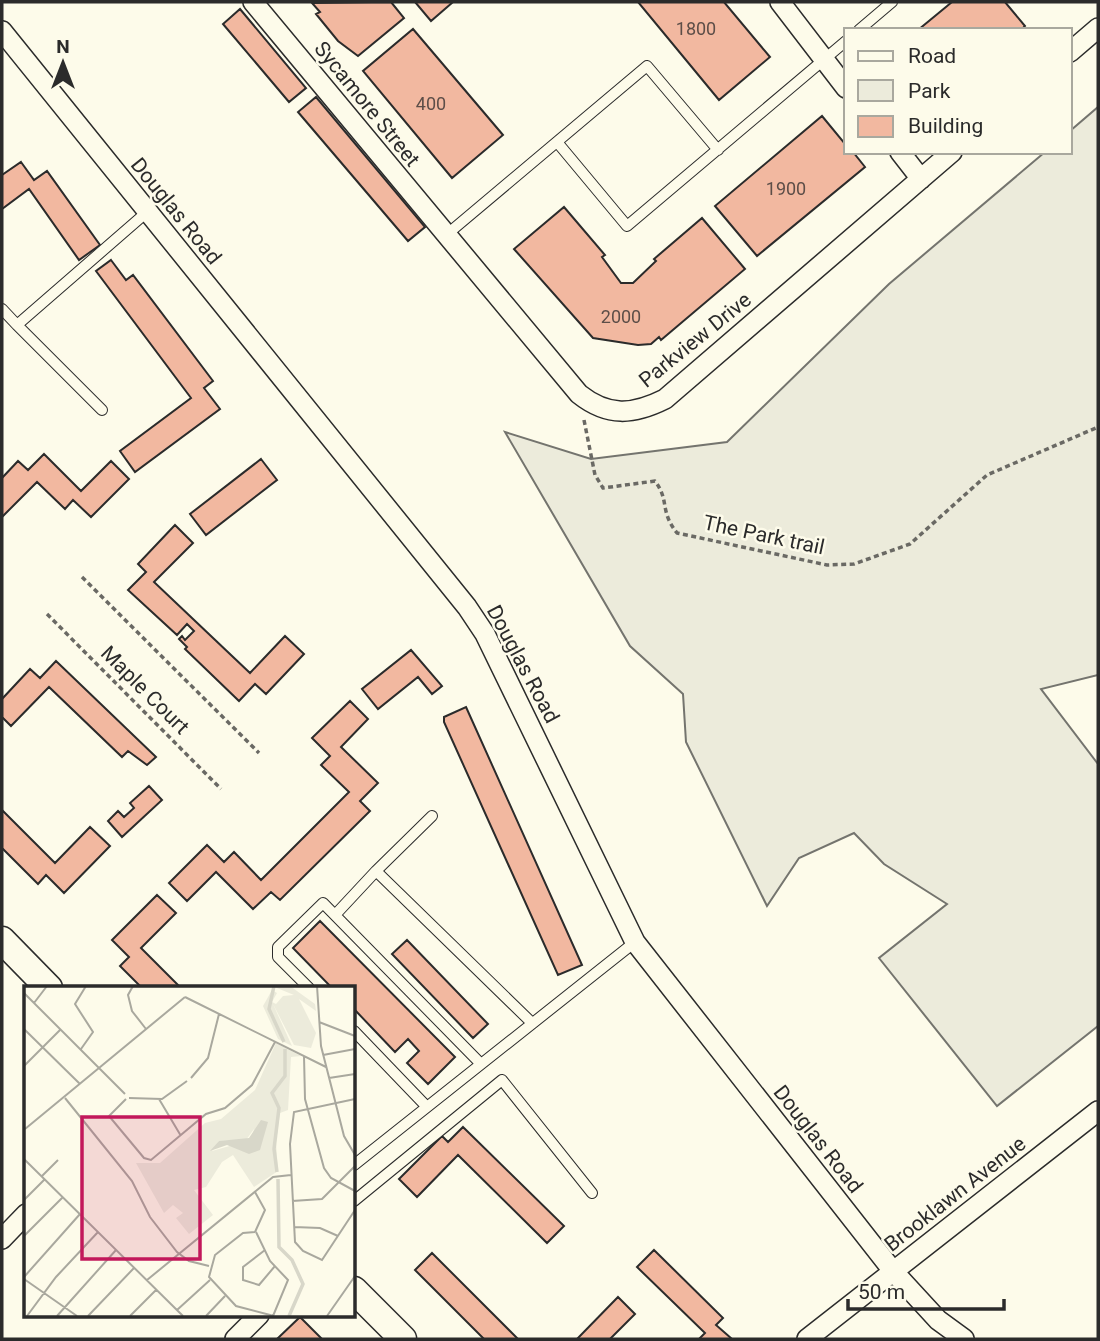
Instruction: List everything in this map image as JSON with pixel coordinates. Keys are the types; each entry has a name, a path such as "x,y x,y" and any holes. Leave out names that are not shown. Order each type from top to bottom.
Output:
{"main road":[{"path":"2,940 47,986"},
{"path":"355,1291 403,1339"}],"street":[{"name":"Sycamore Street","path":"253,2 445,236"},
{"path":"780,2 844,86"},
{"path":"1072,50 1098,28"},
{"name":"Douglas Road","path":"2,31 467,607 485,634 635,942 893,1271 939,1320 964,1339"},
{"path":"902,154 921,179"},
{"name":"Parkview Drive","path":"445,236 579,394 596,407 617,412 644,410 665,399 950,154"},
{"name":"Brooklawn Avenue","path":"807,1339 1098,1111"},
{"path":"2,1240 24,1216"},
{"path":"235,1339 258,1316"}],"lane":[{"path":"861,28 892,2"},
{"path":"557,142 627,226 844,43"},
{"path":"445,236 647,66 718,150"},
{"path":"17,325 147,212"},
{"path":"2,310 102,411"},
{"path":"334,915 432,816"},
{"path":"376,872 532,1023"},
{"path":"307,986 278,957 278,947 323,903 481,1064"},
{"path":"355,1165 635,942"},
{"path":"355,1032 427,1107"},
{"path":"355,1200 502,1080 592,1193"}],"path":[{"name":"The Park trail","path":"579,394 596,475 603,488 655,481 663,492 665,517 677,533 827,565 854,564 910,544 987,475 1098,427"},
{"path":"82,577 259,753"},
{"name":"Maple Court","path":"47,614 222,789"}],"green space":[{"path":"1098,107 1098,675 1041,689 1098,764 1098,1026 997,1106 879,958 947,904 884,864 854,833 799,858 767,906 686,742 683,694 630,646 505,432 591,459 727,442 889,284 1043,154 1072,154 1072,129"}],"building":[{"path":"391,2 404,18 358,56 338,41 316,14 320,12 312,3"},
{"path":"415,2 453,2 431,21"},
{"path":"638,2 724,2 770,57 719,100"},
{"path":"952,2 1005,2 1025,26 1023,28 920,28"},
{"path":"240,9 306,88 289,102 223,24"},
{"path":"413,29 503,135 452,178 363,71"},
{"path":"316,97 425,227 408,241 298,112"},
{"path":"822,116 844,143 844,154 855,154 865,167 757,256 715,206"},
{"path":"21,162 34,180 47,171 100,245 79,260 29,189 2,209 2,175"},
{"path":"564,207 605,255 602,257 621,283 633,283 656,261 654,259 702,218 745,269 661,340 659,337 651,344 638,345 593,338 514,249"},
{"path":"111,260 126,280 133,275 213,381 204,388 220,409 135,472 120,451 191,398 96,271"},
{"path":"44,454 81,491 111,461 129,479 91,517 73,500 65,509 37,482 2,517 2,478 18,461 28,470"},
{"path":"261,459 277,480 206,535 190,514"},
{"path":"175,525 193,543 154,582 250,673 285,636 304,654 266,694 255,684 239,701 185,649 187,647 179,639 182,636 185,640 194,631 187,624 177,635 128,590 146,572 138,564"},
{"path":"411,650 442,686 432,694 418,677 378,709 362,689"},
{"path":"56,661 156,757 147,765 128,751 122,757 49,687 11,726 2,717 2,699 30,669 40,678"},
{"path":"350,701 368,719 341,747 378,783 360,801 370,811 280,900 271,892 253,909 216,872 187,901 169,883 207,845 224,862 234,852 261,880 349,792 321,765 330,756 312,738"},
{"path":"466,707 582,965 558,975 444,722 444,717"},
{"path":"149,786 162,800 122,837 108,821 118,811 124,817 134,808 130,803"},
{"path":"2,810 55,863 90,827 110,846 64,893 46,875 38,884 2,848"},
{"path":"157,895 176,913 141,948 179,986 140,986 120,966 129,957 112,940"},
{"path":"320,921 455,1057 428,1084 407,1063 419,1051 408,1039 395,1052 355,1010 355,986 330,986 293,948"},
{"path":"407,940 488,1024 473,1038 392,954"},
{"path":"463,1127 564,1226 547,1243 458,1155 417,1197 399,1179 442,1136 448,1142"},
{"path":"654,1250 723,1318 716,1325 732,1339 699,1339 705,1333 637,1267"},
{"path":"432,1253 518,1339 484,1339 415,1270"},
{"path":"618,1297 635,1314 610,1339 577,1339"},
{"path":"300,1317 322,1339 277,1339"}]}
